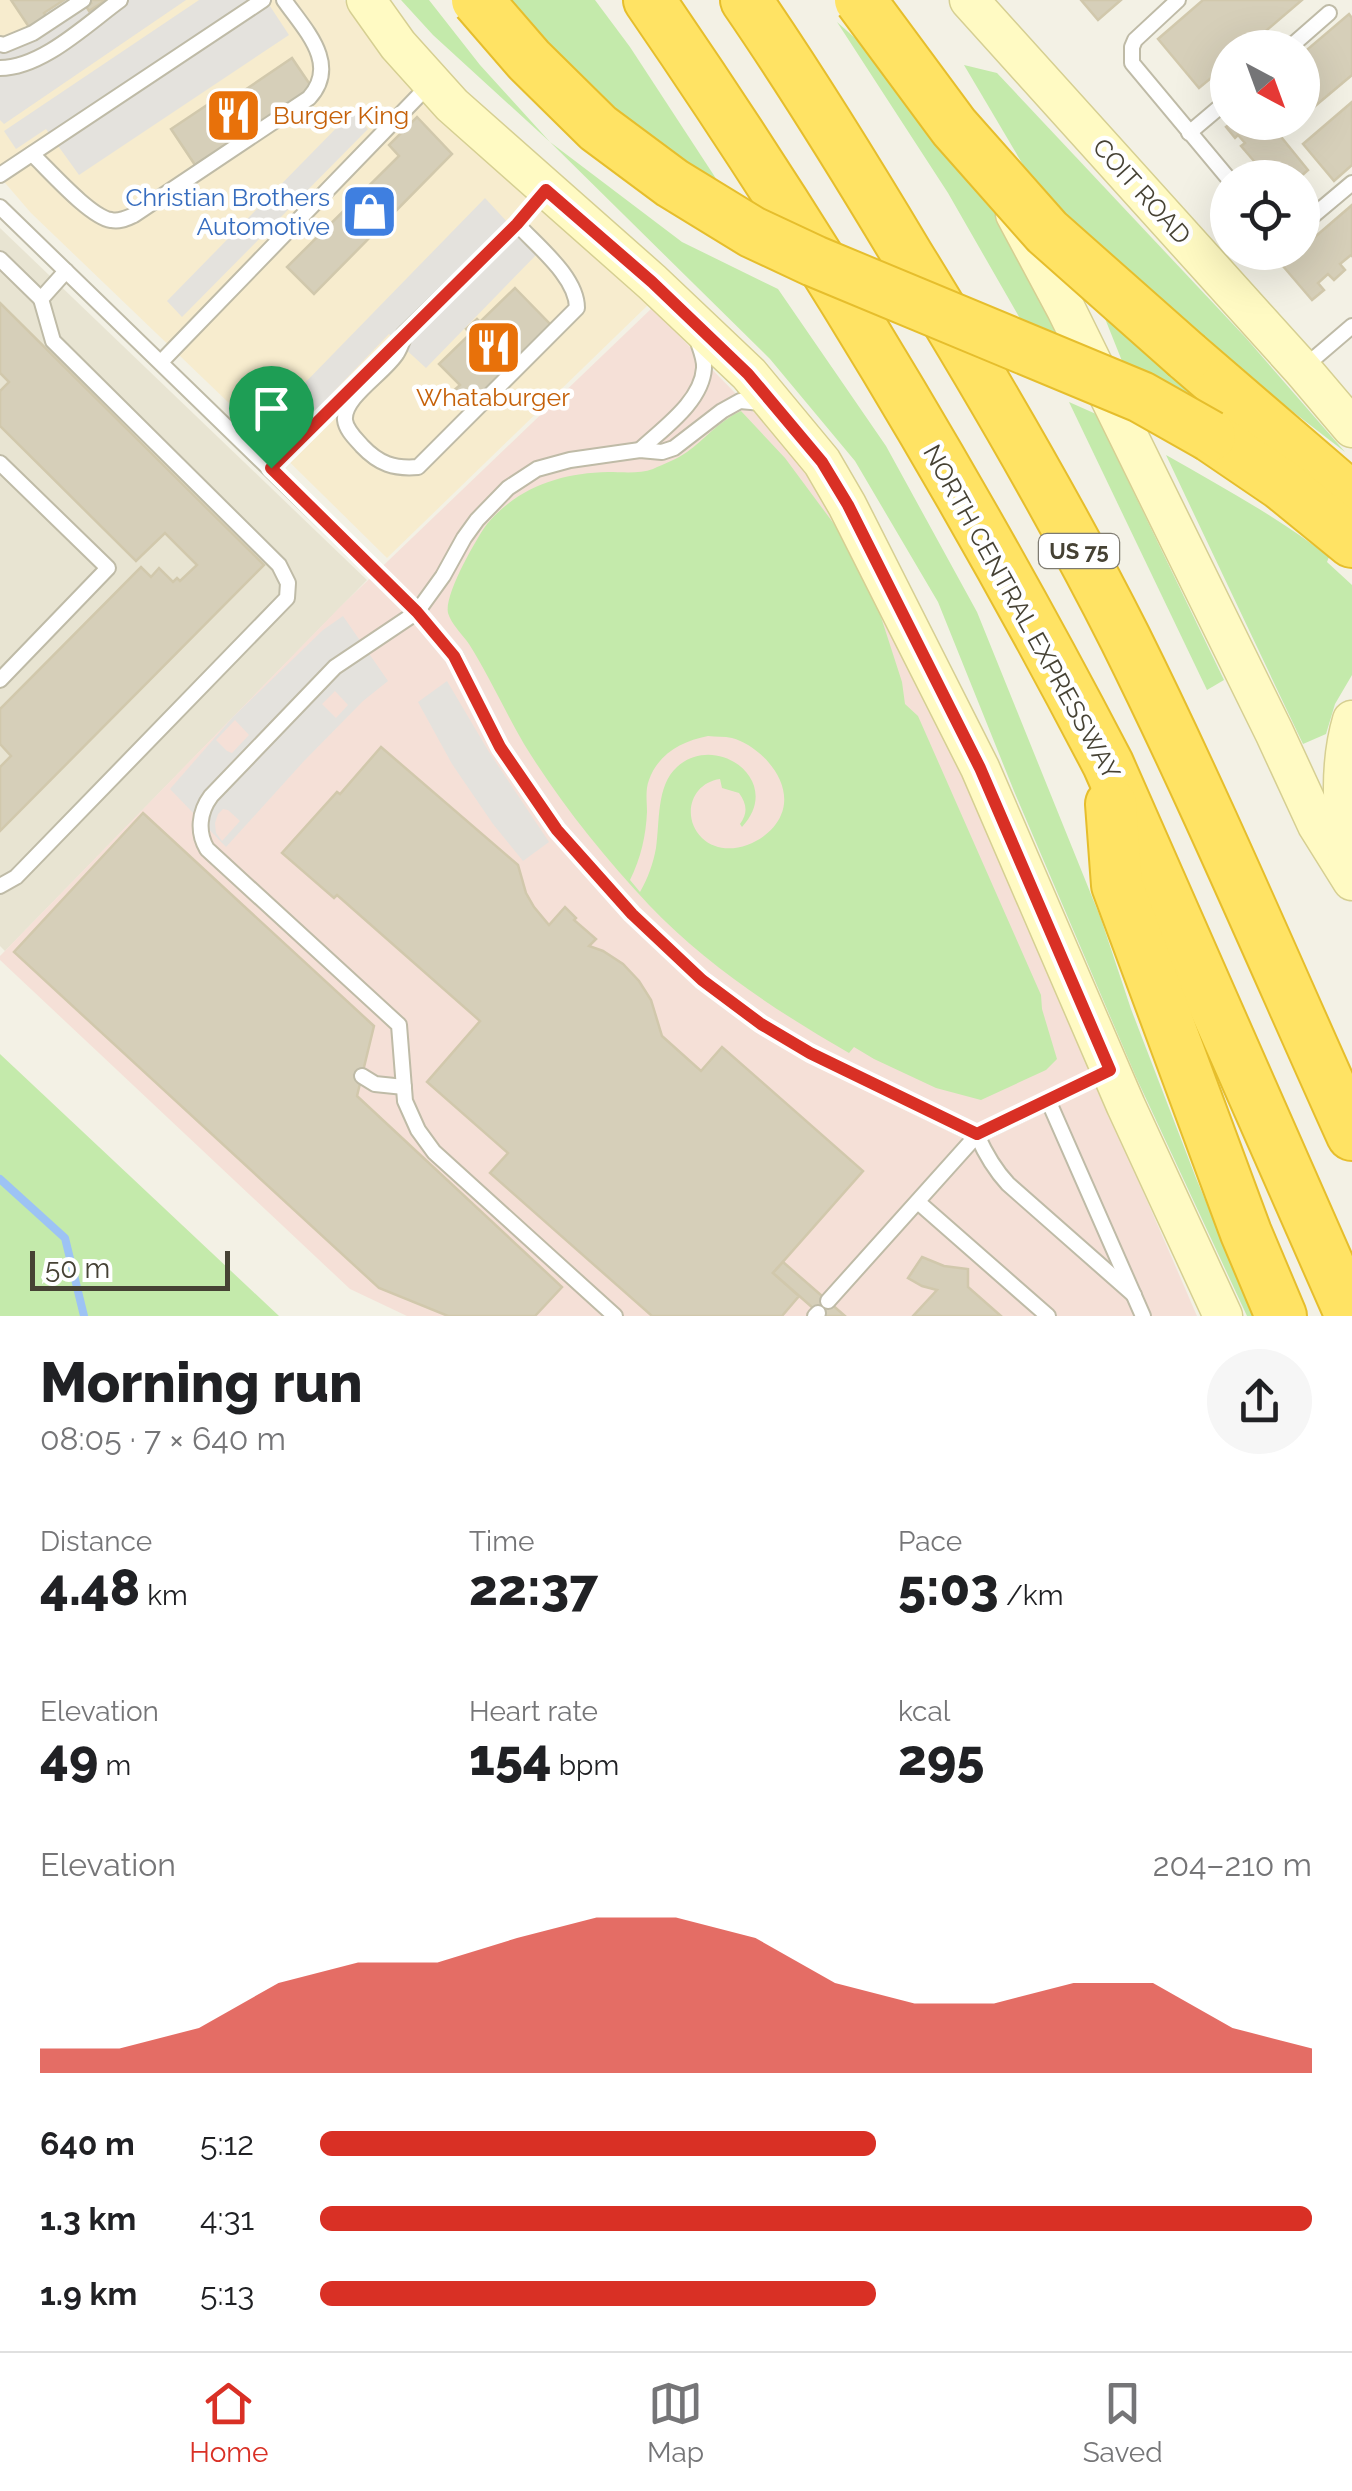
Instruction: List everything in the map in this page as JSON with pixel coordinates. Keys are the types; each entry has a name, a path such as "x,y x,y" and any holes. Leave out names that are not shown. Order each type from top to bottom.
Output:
{"highway":[{"path":"477,0 598,128 672,184 752,232 814,261 1141,397 1210,436 1282,485 1352,542"},
{"name":"NORTH CENTRAL EXPRESSWAY","path":"649,0 870,343 1035,628 1108,764 1351,1316"},
{"name":"US 75","path":"746,0 931,293 1078,548 1168,728 1352,1134"},
{"path":"860,0 954,127 1047,232 1352,498"},
{"path":"1108,764 1117,885 1246,1234 1281,1316"}],"main road":[{"path":"366,0 398,46 452,105 748,374 822,462 848,505 980,768 1110,1070 1223,1316"},
{"path":"891,0 925,48 1066,309 1317,825 1351,879"},
{"name":"COIT ROAD","path":"969,0 1352,428"},
{"path":"1351,879 1342,813 1344,766 1352,720"}],"lane":[{"path":"0,44 33,33 83,0"},
{"path":"0,80 6,68 43,56 120,0"},
{"path":"0,176 263,0"},
{"path":"32,154 92,211 108,220 134,215 317,89 322,78 321,59 284,0"},
{"path":"1178,0 1140,34 1131,55 1136,70 1212,160"},
{"path":"1309,30 1329,13"},
{"path":"161,362 432,82"},
{"path":"1189,133 1210,115"},
{"path":"1320,210 1352,182"},
{"path":"271,468 517,224 546,190"},
{"path":"0,207 417,612 454,656 500,747 557,830 632,914 702,980 761,1024 810,1053 977,1134 986,1155 1008,1184 1134,1295"},
{"path":"406,332 396,355 352,400 345,415 348,428 364,447 380,462 400,468 418,466 577,308 571,282 517,224"},
{"path":"0,259 41,298 53,341 280,565 288,584 287,598 16,876 0,886"},
{"path":"41,298 66,271"},
{"path":"640,450 697,392 704,367 692,320"},
{"path":"1302,369 1352,326"},
{"path":"615,1316 434,1152 418,1130 405,1101 399,1025 208,849 199,828 205,804 335,667 417,612 477,520 508,488 537,469 570,460 674,448 740,401 760,402 784,416"},
{"path":"0,463 108,568 0,680"},
{"path":"820,1310 977,1134 1110,1070"},
{"path":"362,1076 375,1084 404,1087"},
{"path":"1048,1100 1144,1316"},
{"path":"918,1202 1048,1316"}],"shaded area":[{"path":"0,0 344,0 648,305 387,558 31,213 0,177"},
{"path":"64,0 89,0 91,3 86,6 90,11 106,0 186,0 4,124 0,120 0,36 29,27"},
{"path":"199,0 266,0 289,35 79,175 46,129 16,149 4,131"},
{"path":"352,112 368,129 182,317 167,301"},
{"path":"485,198 537,254 426,368 389,334 314,412 295,393"},
{"path":"0,228 367,580 5,951 0,946"},
{"path":"652,308 790,449 820,488 879,582 1197,1316 407,1316 350,1289 0,960 341,606"},
{"path":"343,616 388,681 304,761 226,847 170,789 233,717 323,630","holes":["335,691 348,705 336,718 322,704","235,720 249,735 232,753 216,740","228,810 240,821 222,841 216,833 218,814"]},
{"path":"447,681 549,842 523,861 452,764 418,702"}],"green space":[{"path":"401,0 429,0 480,65 550,142 433,35"},
{"path":"496,0 595,0 730,200 619,126"},
{"path":"837,22 864,46 987,198 1064,342 1026,329 948,193"},
{"path":"964,65 997,73 1246,338 1345,452 1104,258 1032,180"},
{"path":"550,142 682,242 778,289 886,446 977,612 1101,919 1196,1178 1254,1316 1247,1316 1136,1077 938,602 855,461 770,359"},
{"path":"1100,306 1237,424 1124,366"},
{"path":"1069,402 1096,414 1224,680 1207,690"},
{"path":"741,411 785,458 834,524 870,583 902,682 905,704 918,716 1041,995 1057,1059 1046,1070 981,1100 936,1088 854,1047 849,1053 744,986 671,927 615,867 552,786 448,613 456,581 476,542 487,524 512,500 542,484 574,475 653,469 687,452","holes":["708,736 743,742 764,757 783,791 781,815 767,833 746,845 712,845 702,838 692,820 696,794 720,779 722,788 739,793 744,801 742,827 753,810 755,793 751,778 740,766 726,758 693,757 677,767 665,784 655,854 640,892 630,880 644,838 647,788 653,771 672,750"]},
{"path":"1166,455 1310,542 1329,557 1327,562 1352,585 1352,675 1335,704 1326,734 1303,744"},
{"path":"0,1054 279,1316 0,1316"}],"building":[{"path":"11,0 64,0 29,27"},
{"path":"89,0 106,0 89,11"},
{"path":"1081,0 1121,0 1098,20"},
{"path":"1203,0 1302,0 1267,30 1210,30 1210,79 1199,88 1158,39"},
{"path":"1349,14 1352,18 1352,75 1320,102 1320,39"},
{"name":"Burger King","path":"292,58 313,89 195,165 171,129 225,93 230,100"},
{"path":"1352,102 1352,165 1334,181 1303,144 1320,140 1320,129"},
{"name":"Christian Brothers Automotive","path":"417,117 452,154 314,294 287,267 399,156 389,145"},
{"path":"1242,140 1284,140 1300,160 1253,160 1241,146 1245,143"},
{"path":"1352,205 1352,256 1340,264 1345,270 1334,280 1328,274 1318,283 1324,290 1312,300 1286,270 1320,270 1320,233"},
{"name":"Whataburger","path":"515,288 552,326 466,411 450,394 460,385 439,364 470,334 466,329 477,319 480,322"},
{"path":"0,303 264,565 0,831 0,767 11,756 0,744 0,709 141,567 151,577 159,568 173,582 177,578 180,581 197,565 165,533 136,561 0,426 0,391 9,382 0,373"},
{"path":"381,747 518,865 526,893 549,925 565,907 596,939 589,946 623,964 651,1000 662,1036 701,1071 722,1047 863,1171 773,1273 799,1296 782,1316 652,1316 490,1173 508,1153 427,1082 480,1021 337,895 334,898 282,853"},
{"path":"143,813 374,1026 357,1096 562,1287 535,1316 448,1316 379,1288 14,952"},
{"path":"922,1257 944,1266 968,1269 968,1287 1001,1316 913,1316 937,1290 908,1278"},
{"path":"783,1262 845,1316 822,1316 773,1273"}],"waterway":[{"path":"0,1179 65,1238 84,1316"}],"place":[{"name":"Burger King","path":"234,115"},
{"name":"Christian Brothers Automotive","path":"369,211"},
{"name":"Whataburger","path":"493,348"}],"route":[{"path":"546,190 652,282 748,374 822,462 848,505 980,768 1110,1070 977,1134 810,1053 761,1024 702,980 632,914 557,830 500,747 454,656 417,612 271,468 517,224 546,190"}]}
